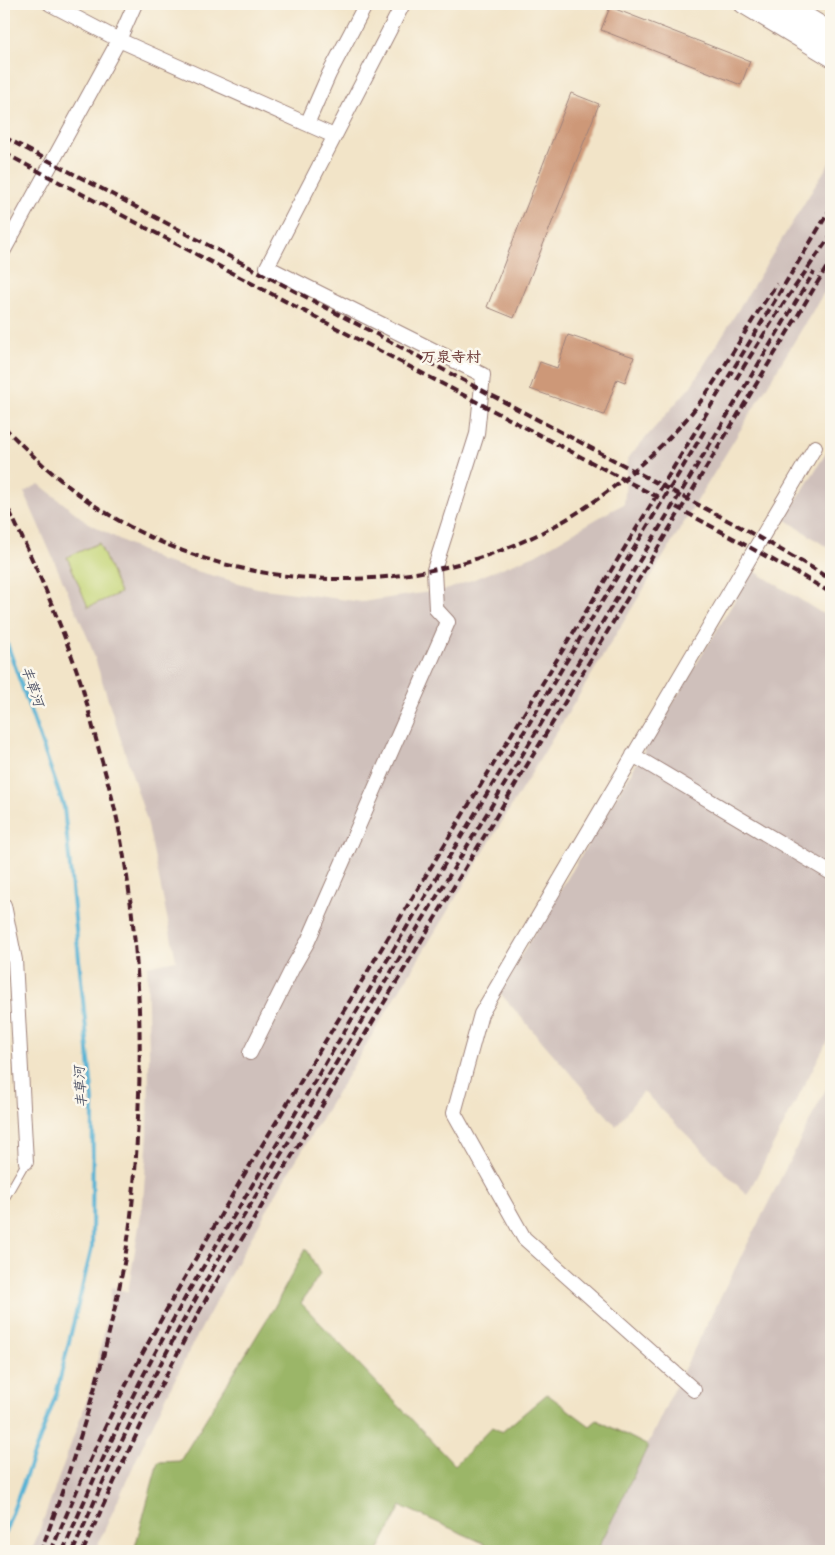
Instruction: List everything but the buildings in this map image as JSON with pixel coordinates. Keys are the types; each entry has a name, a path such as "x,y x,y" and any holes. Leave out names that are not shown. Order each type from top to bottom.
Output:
{"highway":[{"path":"780,4 831,35"}],"street":[{"path":"50,4 119,40 334,136"},
{"path":"4,250 119,40 135,4"},
{"path":"307,124 329,74 366,4"},
{"path":"250,1053 293,967 308,942 448,622 436,610 434,570 477,434 483,375 267,267 403,4"},
{"path":"743,4 831,57"},
{"path":"694,1390 524,1238 454,1113 481,1014 815,447"},
{"path":"633,755 831,873"},
{"path":"4,905 15,960 26,1162"}],"lane":[{"path":"4,1196 6,1198 26,1162"}],"shaded area":[{"path":"831,160 831,281 284,1180 188,1353 145,1440 95,1551 32,1551 88,1397 103,1338 112,1287 128,1292 143,1202 148,1134 147,966 176,960 147,821 90,643 24,492 39,484 88,523 161,561 257,588 362,602 449,589 535,555 624,504 628,458 691,386"},
{"path":"4,205 16,212 4,230"},
{"path":"831,445 831,550 785,519"},
{"path":"753,570 831,619 831,1034 747,1195 643,1091 616,1126 499,992"},
{"path":"831,1079 831,1551 597,1551 674,1389"}],"green space":[{"path":"99,543 120,593 88,607 67,557"},
{"path":"306,1248 320,1274 301,1303 455,1465 492,1427 502,1432 547,1394 590,1426 597,1420 648,1446 597,1551 501,1551 401,1506 378,1551 134,1551 158,1462 180,1461 275,1306"}],"waterway":[{"name":"丰草河","path":"4,635 64,807 93,1101 92,1247 56,1395 4,1535"}],"railway":[{"path":"4,137 744,529 831,580"},
{"path":"4,153 661,499"},
{"path":"51,1551 96,1446 126,1385 168,1307 241,1180 831,208"},
{"path":"736,379 783,304 831,235"},
{"path":"83,1551 143,1420 210,1292 831,260"},
{"path":"73,1551 113,1460 146,1393 184,1320 231,1237 814,272"},
{"path":"4,427 53,474 108,514 160,542 216,562 273,574 332,579 391,576 449,566 505,549 558,524 617,484 657,450 702,400 777,284"},
{"path":"63,1551 122,1418 190,1289 705,430"},
{"path":"4,500 46,592 74,662 110,789 119,829 130,900 139,1008 140,1044 136,1152 125,1258 100,1370 67,1479 41,1551"},
{"path":"676,507 831,593"}],"district":[{"name":"万泉寺村","path":"451,357"}]}
